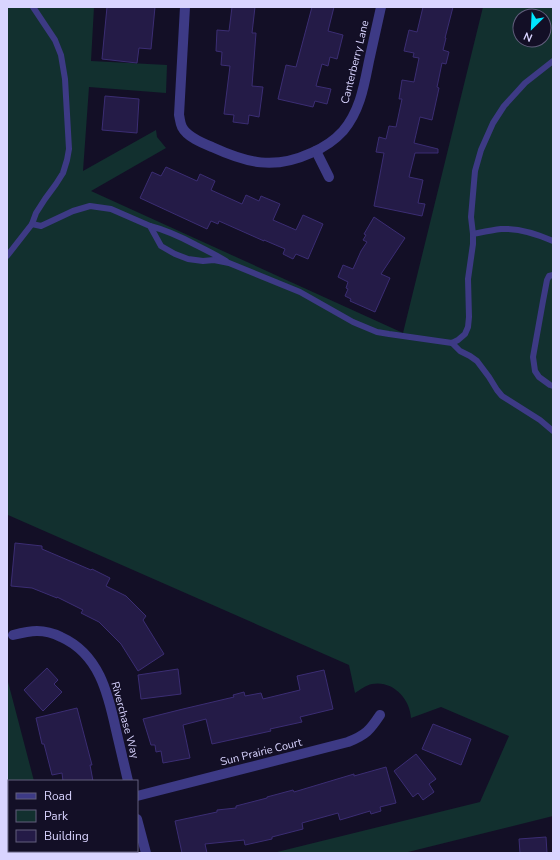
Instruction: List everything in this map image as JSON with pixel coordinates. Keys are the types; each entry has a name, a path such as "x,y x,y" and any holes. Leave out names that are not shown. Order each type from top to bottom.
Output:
{"street":[{"name":"Canterberry Lane","path":"185,7 179,115 182,126 196,138 212,147 234,156 254,162 273,163 289,162 302,158 329,144 342,132 357,109 364,88 381,7"},
{"path":"316,151 329,177"},
{"name":"Riverchase Way","path":"13,635 36,631 55,634 72,642 95,666 102,680 108,698 128,780"},
{"name":"Sun Prairie Court","path":"138,796 348,742 362,736 367,732 380,715"},
{"path":"138,823 146,853"}],"lane":[{"path":"7,256 32,224 36,213 63,172 69,149 65,79 61,55 55,40 33,7"},
{"path":"32,224 41,226 73,211 90,206 111,209 150,226 161,228 229,263 300,292 353,322 377,332 396,336 452,343 465,334 468,327 468,279 473,244 470,216 476,171 481,150 493,123 504,106 525,83 553,61"},
{"path":"150,226 161,246 175,254 188,259 203,261 214,260 229,263"},
{"path":"473,234 502,229 513,229 528,232 553,242"},
{"path":"553,274 549,276 547,280 534,357 535,371 539,377 553,386"},
{"path":"452,343 460,351 477,361 502,396 540,420 553,431"}],"green space":[{"path":"7,7 94,7 91,61 167,65 166,93 89,87 83,171 156,130 157,137 166,148 91,191 403,333 483,7 553,7 553,816 404,853 273,853 480,802 509,736 441,707 411,718 410,711 403,697 393,688 379,683 365,686 355,693 349,665 8,515"},
{"path":"7,678 34,780 8,780 8,852 53,853 7,853"}],"building":[{"path":"107,7 155,7 151,49 139,48 137,63 102,59"},
{"path":"232,7 255,7 252,33 256,33 252,86 263,87 259,117 249,115 248,124 233,122 234,115 224,114 230,66 221,65 222,52 216,51 217,30 229,31"},
{"path":"312,7 334,7 328,31 343,35 337,59 330,57 328,66 322,64 316,86 331,89 327,104 315,101 313,107 278,99 286,65 296,67"},
{"path":"423,7 453,7 443,50 449,52 446,64 442,63 437,87 439,88 432,120 420,117 414,143 438,149 438,153 415,153 409,177 423,180 418,203 425,204 422,216 374,206 384,153 376,152 379,137 386,139 389,126 396,127 402,99 399,99 402,80 414,82 419,58 413,57 414,53 404,51 409,30 417,32"},
{"path":"105,96 139,99 137,133 102,130"},
{"path":"166,167 197,181 200,174 215,181 211,190 242,204 246,195 259,201 261,196 280,204 273,220 296,230 303,215 323,224 308,259 296,254 293,259 283,254 285,249 219,221 218,224 211,221 207,229 140,198 152,172 161,176"},
{"path":"374,217 405,238 381,274 390,278 375,312 350,301 351,299 345,296 348,289 346,288 348,282 338,277 343,265 353,269 367,242 363,240 366,235 364,234"},
{"path":"15,543 42,546 42,549 91,570 92,569 110,578 106,586 126,596 146,616 143,620 164,654 138,671 121,644 99,622 81,613 83,610 57,597 32,588 11,586"},
{"path":"47,668 58,680 54,684 62,692 43,711 24,690"},
{"path":"178,669 181,694 141,699 138,675"},
{"path":"324,670 333,709 300,717 302,722 270,729 271,731 212,744 206,719 183,725 190,758 163,763 161,751 156,752 155,745 151,745 143,719 234,697 233,695 244,692 245,696 261,693 263,699 300,690 297,676"},
{"path":"77,708 92,765 90,765 93,780 63,780 62,773 52,775 44,744 42,744 36,718"},
{"path":"433,724 471,739 461,765 422,749"},
{"path":"416,754 436,779 429,784 434,792 423,800 418,793 413,797 394,771"},
{"path":"386,767 396,803 380,807 381,811 371,814 370,811 340,820 338,813 302,823 303,829 272,837 272,839 245,845 244,840 205,844 207,853 182,853 175,821 217,812 217,810 236,808 236,806 267,797 293,790 294,792 354,774 354,776"},
{"path":"546,837 547,853 520,853 519,839"}]}
